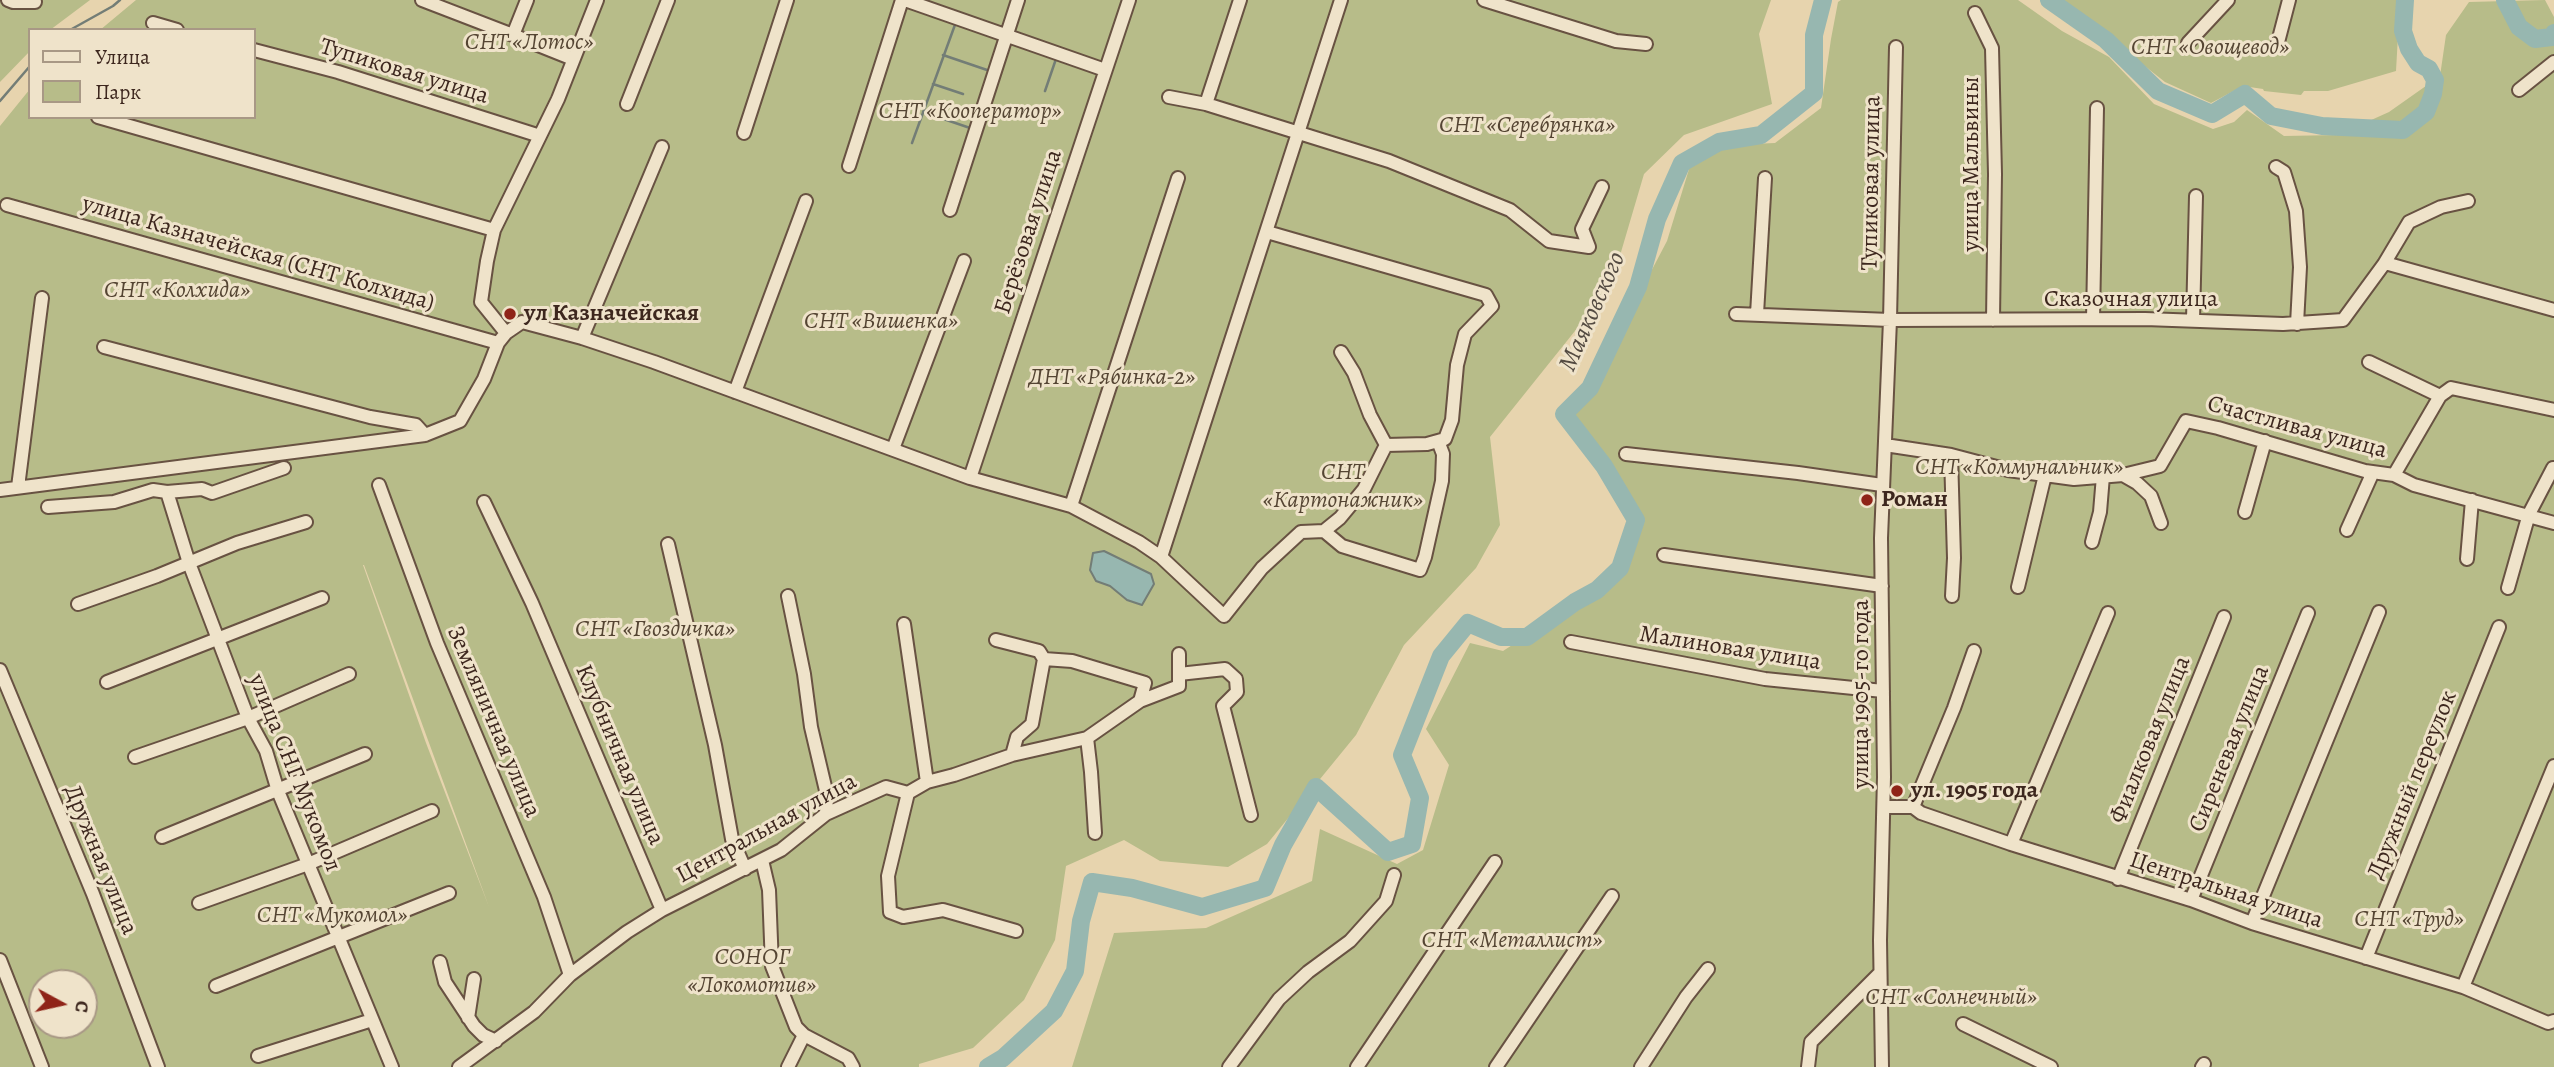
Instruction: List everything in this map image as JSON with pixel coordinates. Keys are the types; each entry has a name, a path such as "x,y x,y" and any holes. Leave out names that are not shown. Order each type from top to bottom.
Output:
{"street":[{"path":"8,0 36,2"},
{"path":"424,0 573,59"},
{"path":"513,35 527,0"},
{"path":"502,338 481,302 486,261 494,230 541,136 597,0"},
{"path":"627,104 668,0"},
{"path":"744,133 788,0"},
{"path":"849,166 903,0 1105,70"},
{"path":"950,211 1018,0"},
{"name":"Берёзовая улица","path":"970,478 1129,0"},
{"path":"1206,104 1240,0"},
{"path":"1161,557 1341,0"},
{"path":"1484,0 1616,41 1646,44"},
{"path":"2188,43 2228,0"},
{"path":"2277,46 2289,0"},
{"name":"улица Мальвины","path":"1975,13 1992,48 1995,174 1993,320"},
{"path":"153,23 170,28"},
{"name":"Тупиковая улица","path":"1890,320 1896,47"},
{"name":"Тупиковая улица","path":"256,51 338,72 541,136"},
{"path":"2519,90 2554,62"},
{"path":"1169,97 1206,104 1389,161 1510,210 1549,241 1589,247 1582,229 1602,187"},
{"path":"2093,319 2096,108"},
{"path":"105,119 494,230"},
{"path":"582,338 662,147"},
{"path":"2276,167 2284,172 2296,211 2300,267 2297,324"},
{"path":"1071,506 1178,178"},
{"path":"1757,314 1765,178"},
{"path":"2193,320 2196,196"},
{"path":"735,392 806,201"},
{"name":"Сказочная улица","path":"1736,314 1890,320 2093,319 2297,324 2343,320 2385,262 2409,222 2441,207 2468,201"},
{"name":"улица Казначейская (СНТ Колхида)","path":"7,205 502,338"},
{"path":"1266,232 1486,295 1492,306 1465,334 1457,365 1452,421 1445,439 1427,444 1385,445"},
{"path":"893,449 964,261"},
{"path":"2385,262 2554,310"},
{"path":"18,487 42,298"},
{"name":"улица 1905-го года","path":"1882,1067 1882,485 1890,320"},
{"path":"0,490 425,435 460,421 484,379 502,338 522,321 582,338 970,478 1071,506 1139,542 1161,557 1224,616 1262,568 1301,532 1324,531 1340,518 1364,489 1385,445"},
{"path":"104,347 370,418 415,425 425,435"},
{"path":"1341,352 1354,373 1385,445"},
{"path":"2369,362 2440,396"},
{"path":"2394,475 2440,396 2451,388 2554,410"},
{"name":"Счастливая улица","path":"1885,446 1951,455 2008,470 2074,479 2123,475 2160,466 2186,421 2373,472 2394,475 2414,485 2529,514 2554,523"},
{"path":"1324,531 1342,546 1420,570 1442,481 1443,454 1438,441"},
{"path":"2245,512 2265,441"},
{"path":"1626,454 1882,485"},
{"path":"1951,455 1954,558 1952,596"},
{"path":"48,507 114,502 153,490 167,492 202,489 212,492 284,468"},
{"path":"2508,588 2529,514 2553,468"},
{"path":"2347,530 2373,472"},
{"path":"2018,587 2045,475"},
{"path":"2123,475 2137,482 2151,496 2161,523"},
{"path":"2092,542 2100,512 2103,476"},
{"name":"Земляничная улица","path":"379,485 437,643 544,897 570,975"},
{"name":"улица СНГ Мукомол","path":"167,492 189,563 248,718 266,751 278,791 392,1067"},
{"path":"2467,559 2472,500"},
{"name":"Клубничная улица","path":"484,502 532,603 662,911"},
{"path":"78,604 189,563 237,542 306,522"},
{"path":"668,544 715,745 732,839 745,869"},
{"path":"1664,555 1882,586"},
{"path":"788,596 804,674 811,727 827,795 826,814"},
{"path":"107,682 322,598"},
{"path":"2252,923 2379,612"},
{"path":"2011,844 2108,613"},
{"name":"Сиреневая улица","path":"2191,900 2308,613"},
{"name":"Фиалковая улица","path":"2118,878 2224,617"},
{"path":"904,624 927,782"},
{"name":"Дружный переулок","path":"2366,958 2499,627"},
{"path":"996,640 1039,651 1044,659 1032,724 1017,737 1012,755"},
{"name":"Малиновая улица","path":"1571,642 1765,679 1883,691"},
{"path":"1913,807 1954,708 1973,651"},
{"path":"1016,931 943,910 903,917 890,912 888,876 908,793 927,782 1012,755 1087,738 1140,701 1179,686 1179,654"},
{"path":"1044,659 1072,661 1145,683 1140,701"},
{"path":"1179,674 1225,669 1236,679 1237,692 1223,706 1251,815"},
{"name":"Дружная улица","path":"0,670 93,894 158,1067"},
{"path":"135,757 248,718 349,674"},
{"path":"1087,738 1095,833"},
{"path":"162,837 365,754"},
{"path":"2463,987 2554,766"},
{"name":"Центральная улица","path":"458,1067 534,1012 570,975 627,932 780,850 826,814 886,787 908,793"},
{"name":"Центральная улица","path":"1884,807 1913,807 1921,813 2011,844 2191,900 2252,923 2463,987 2548,1023 2554,1021"},
{"path":"199,903 308,864 432,811"},
{"path":"762,860 769,890 772,966 796,1027 804,1035 848,1058 853,1067"},
{"path":"1357,1067 1495,862"},
{"path":"1228,1067 1279,999 1308,972 1350,941 1386,901 1394,875"},
{"path":"216,986 449,893"},
{"path":"1496,1067 1612,896"},
{"path":"0,960 42,1067"},
{"path":"439,962 445,982 468,1018 483,1035 496,1041"},
{"path":"1641,1067 1686,997 1708,969"},
{"path":"1808,1067 1811,1042 1880,973"},
{"path":"468,1018 474,979"},
{"path":"258,1056 372,1020"},
{"path":"1963,1024 2051,1067"},
{"path":"788,1067 804,1035"}],"green space":[{"path":"0,0 90,0 53,28 28,28 28,53 0,82"},
{"path":"136,0 1771,0 1759,34 1772,104 1684,135 1644,174 1611,286 1490,437 1500,525 1476,568 1404,645 1356,735 1267,844 1228,867 1160,861 1124,840 1066,866 1055,940 1024,1000 973,1048 919,1064 919,1067 0,1067 0,126 28,91 28,119 256,119 256,28 102,28","holes":["363,565 364,565 489,907 426,743"]},
{"name":"СНТ «Коммунальник»","path":"2018,0 2062,31 2109,57 2154,104 2213,129 2234,122 2247,110 2284,136 2338,135 2389,112 2440,76 2446,35 2469,2 2545,0 2554,17 2554,1067 1072,1067 1114,933 1206,928 1312,881 1320,829 1397,864 1423,850 1449,765 1426,729 1470,643 1503,651 1597,590 1620,568 1636,520 1564,414 1591,386 1667,241 1690,166 1731,145 1775,143 1821,108 1831,39 1838,2"},
{"name":"СНТ «Овощевод»","path":"2061,0 2400,0 2396,71 2328,91 2304,91 2301,95 2243,86 2211,103 2165,82"}],"water":[{"path":"1104,551 1151,574 1154,584 1142,605 1127,600 1110,586 1096,581 1090,570 1093,553"}],"waterway":[{"path":"74,28 120,0"},
{"name":"Маяковского","path":"988,1067 1003,1058 1054,1011 1075,971 1081,921 1092,882 1132,888 1202,907 1265,888 1283,845 1316,787 1388,852 1412,844 1420,798 1402,755 1441,656 1468,623 1501,637 1527,637 1575,602 1597,590 1620,568 1636,520 1604,466 1564,414 1590,388 1638,287 1657,219 1682,163 1719,142 1761,135 1814,93 1814,35 1823,0"},
{"name":"Маяковского","path":"2049,0 2106,40 2158,91 2212,114 2245,94 2271,116 2322,126 2403,130 2426,112 2435,80 2429,69 2418,63 2409,49 2403,31 2405,0"},
{"name":"Маяковского","path":"2505,0 2519,27 2535,39 2552,37 2554,33"},
{"path":"912,143 956,22"},
{"path":"943,55 990,71"},
{"path":"1045,91 1057,56"},
{"path":"0,101 28,68"},
{"path":"933,84 963,94"},
{"path":"923,112 973,129"}],"place":[{"name":"ул Казначейская","path":"510,314"},
{"name":"Роман","path":"1867,500"},
{"name":"ул. 1905 года","path":"1897,791"}],"park label":[{"name":"СНТ «Лотос»","path":"529,43"},
{"name":"СНТ «Кооператор»","path":"970,112"},
{"name":"СНТ «Серебрянка»","path":"1527,126"},
{"name":"СНТ «Колхида»","path":"177,291"},
{"name":"СНТ «Вишенка»","path":"881,322"},
{"name":"ДНТ «Рябинка-2»","path":"1112,378"},
{"name":"СНТ «Картонажник»","path":"1343,487"},
{"name":"СНТ «Гвоздичка»","path":"655,630"},
{"name":"СНТ «Мукомол»","path":"332,916"},
{"name":"СНТ «Труд»","path":"2409,920"},
{"name":"СНТ «Металлист»","path":"1512,941"},
{"name":"СОНОГ «Локомотив»","path":"752,972"},
{"name":"СНТ «Солнечный»","path":"1951,998"}]}
